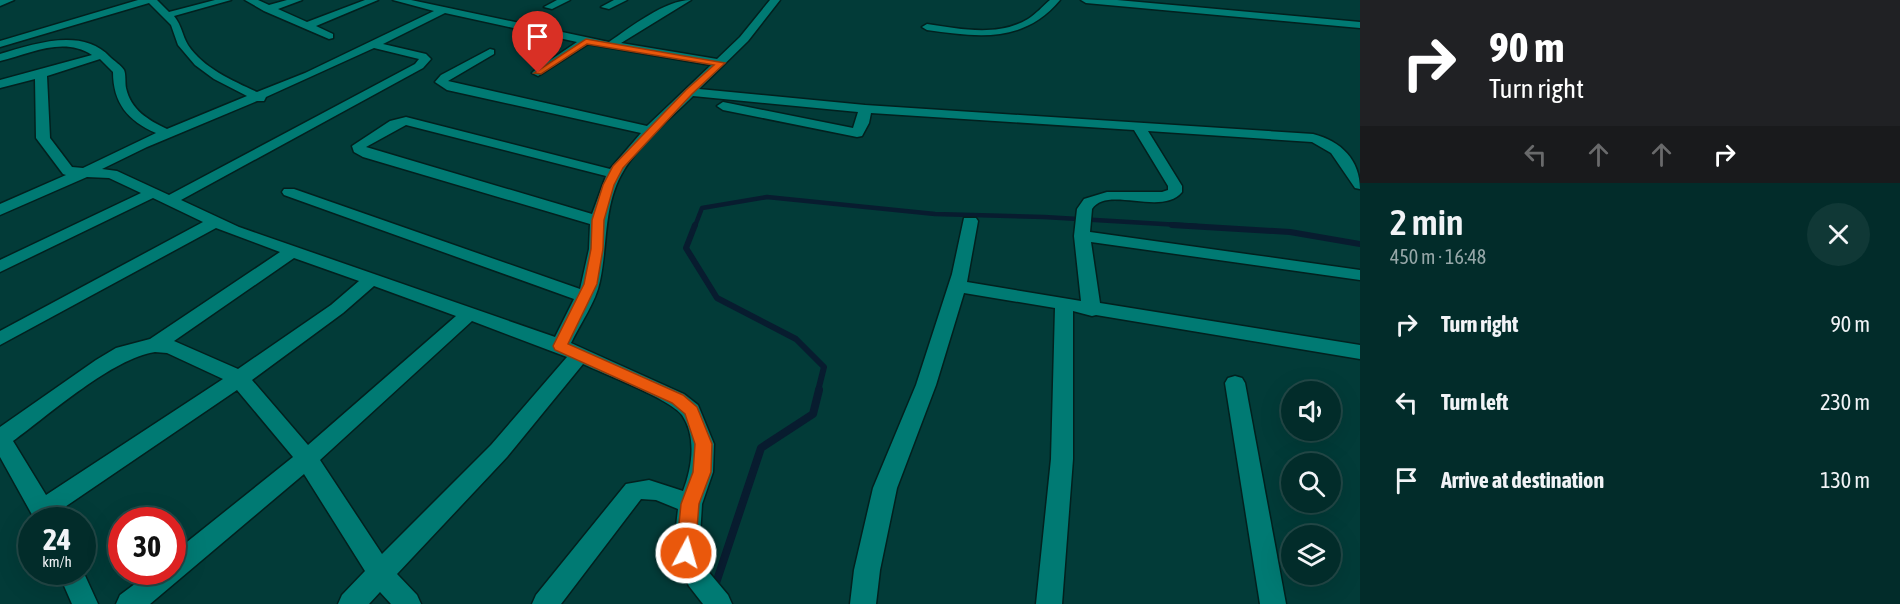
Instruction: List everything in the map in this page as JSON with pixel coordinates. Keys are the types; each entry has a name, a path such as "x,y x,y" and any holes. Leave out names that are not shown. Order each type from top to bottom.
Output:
{"street":[{"path":"0,3 9,0"},
{"path":"0,44 150,0 167,15 178,29 182,44 204,68 226,82 260,98"},
{"path":"167,15 226,0"},
{"path":"250,0 329,36"},
{"path":"267,9 297,0"},
{"path":"307,26 373,0"},
{"path":"398,0 610,46 721,63"},
{"path":"549,7 565,0"},
{"path":"606,7 622,0"},
{"path":"610,46 640,25 686,0"},
{"path":"351,604 499,451 570,351 585,297 591,284 597,249 598,220 618,166 686,95 721,63 775,0"},
{"path":"927,27 977,34 1017,28 1034,20 1055,0"},
{"path":"1086,0 1360,25"},
{"path":"1171,8 1180,0"},
{"path":"0,210 168,134 260,98 375,45 444,10"},
{"path":"0,58 53,42 66,41 81,44 103,56 119,71 118,86 133,115 145,124 168,134"},
{"path":"538,73 586,41"},
{"path":"169,201 419,66 425,59 422,56 375,45"},
{"path":"490,52 445,77 441,82 447,86 651,131"},
{"path":"0,84 103,56"},
{"path":"41,74 43,138 68,171 112,174 215,222 570,351 677,399 691,411 704,444 702,472 690,504 686,553 698,578 719,604"},
{"path":"686,95 1317,139 1336,148 1360,185"},
{"path":"686,95 857,133 863,123 866,109"},
{"path":"598,220 368,154 359,149 359,146 362,142 395,124 406,121 614,174"},
{"path":"1092,310 1082,223 1088,203 1101,197 1162,197 1175,192 1175,186 1139,127"},
{"path":"289,192 585,297"},
{"path":"0,267 152,194"},
{"path":"863,604 867,570 885,488 926,386 957,286 970,221"},
{"path":"0,339 66,300 215,222"},
{"path":"1082,223 1360,275"},
{"path":"155,345 293,251"},
{"path":"56,507 337,309 372,279"},
{"path":"957,286 1092,310 1360,352"},
{"path":"1049,604 1062,459 1064,305"},
{"path":"186,559 307,459 469,314"},
{"path":"40,507 1,437 103,365 123,354 141,347 171,346 238,378 307,459 381,574 408,604"},
{"path":"1235,383 1273,604"},
{"path":"545,604 634,491 653,489 690,504"},
{"path":"77,585 85,604"},
{"path":"129,604 153,585"}],"waterway":[{"path":"695,226 702,208 767,197 935,214 1044,217 1197,226"},
{"path":"695,225 686,248 717,298 796,339 824,367 818,391"},
{"path":"1172,225 1290,232 1360,244"},
{"path":"709,604 761,448 813,414 819,390"}],"route":[{"path":"538,73 586,41 721,63 689,92 618,166 609,185 598,220 597,249 591,284 560,346 677,399 691,411 704,444 702,472 690,504 686,553"}]}
